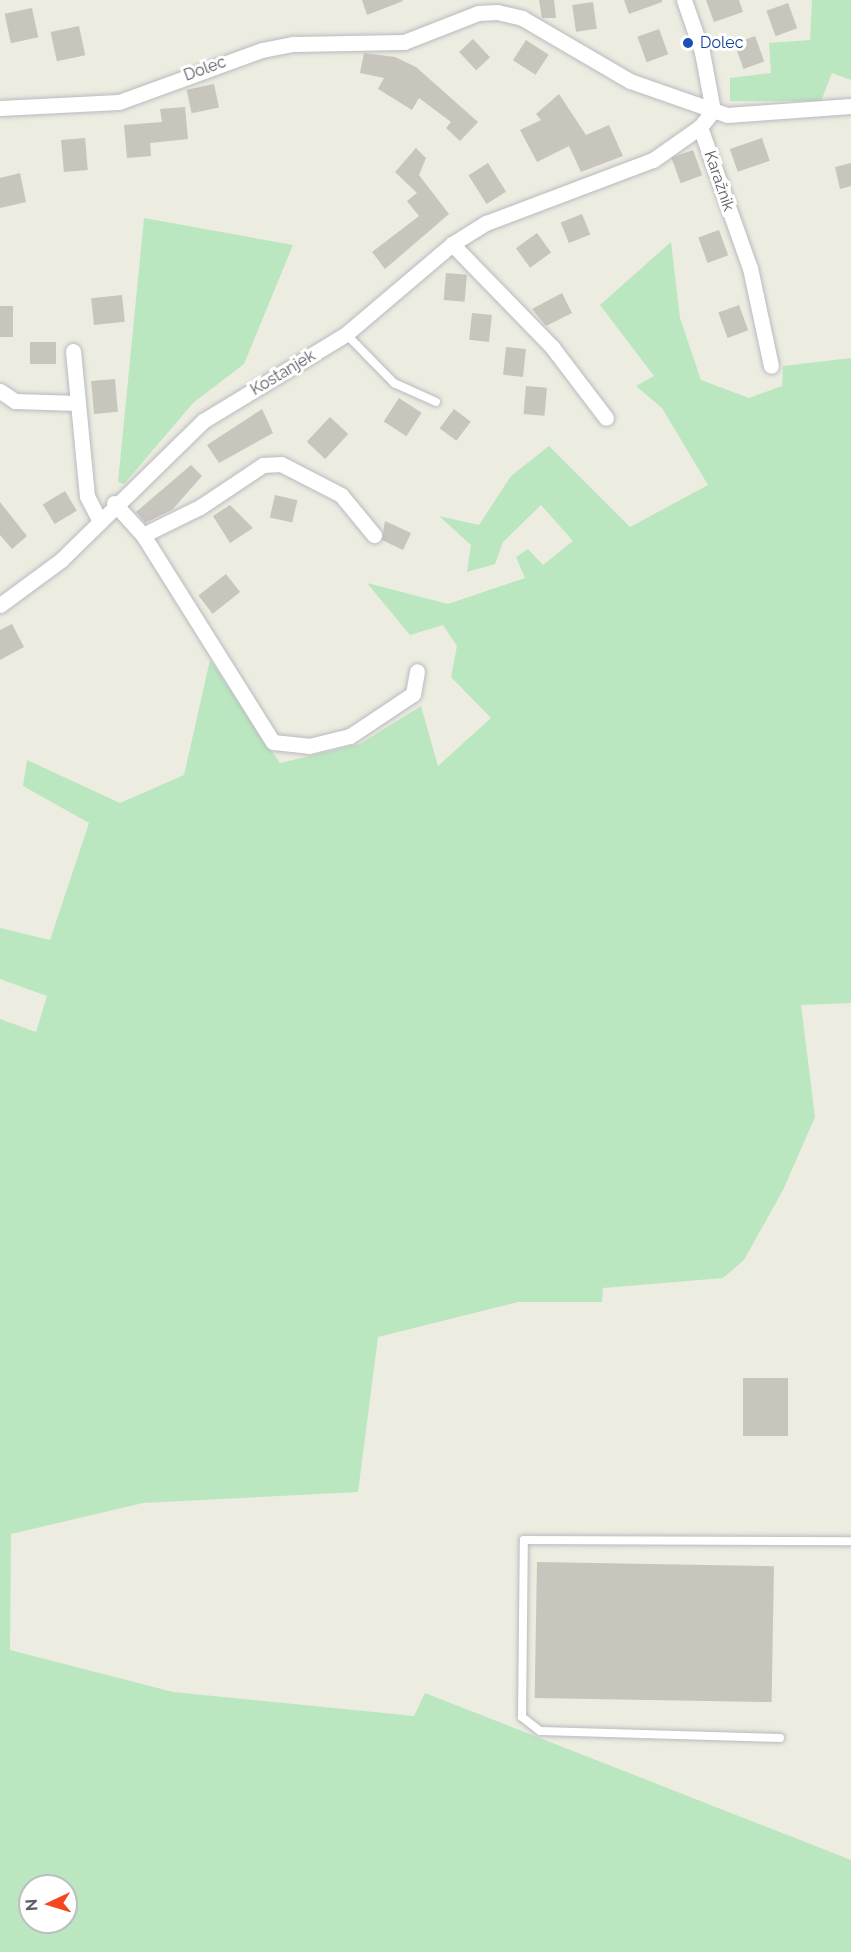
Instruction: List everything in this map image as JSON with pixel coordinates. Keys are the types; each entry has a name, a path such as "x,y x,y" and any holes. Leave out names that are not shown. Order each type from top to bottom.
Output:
{"street":[{"path":"684,0 702,52 713,111 700,127"},
{"name":"Dolec","path":"0,108 119,102 262,51 294,44 404,42 478,13 497,12 522,18 630,81 713,111 740,116 851,106"},
{"name":"Kostanjek","path":"0,605 100,522 114,503 203,421 346,334 452,243 486,223 653,160 700,127"},
{"name":"Karažnik","path":"700,127 750,268 771,366"},
{"path":"452,243 552,347 606,418"},
{"path":"73,351 87,496 100,522"},
{"path":"0,391 15,401 78,403"},
{"path":"143,535 200,507 263,465 281,464 341,495 374,535"},
{"path":"114,503 143,535 273,742 309,746 350,736 413,694 417,671"}],"lane":[{"path":"346,334 394,382 436,402"},
{"path":"780,1738 540,1731 522,1717 524,1540 851,1541"}],"green space":[{"path":"812,0 851,0 851,80 832,73 821,101 730,101 730,78 771,73 769,43 810,40"},
{"path":"144,218 293,245 244,364 193,403 124,484 118,482"},
{"path":"671,242 680,318 701,380 749,398 782,386 783,366 851,358 851,1003 801,1005 815,1117 783,1190 744,1260 723,1278 603,1288 602,1302 518,1302 378,1337 358,1492 143,1503 11,1534 10,1650 173,1692 414,1716 425,1693 851,1860 851,1952 0,1952 0,1019 36,1032 47,996 0,979 0,928 50,940 89,823 23,786 27,760 120,803 184,775 210,660 280,763 360,744 421,706 438,766 491,718 451,677 457,646 443,625 410,635 367,583 448,604 525,578 516,557 528,549 543,565 573,541 541,505 503,542 495,564 467,572 471,545 439,516 479,525 511,476 549,446 630,527 708,485 662,408 636,386 654,376 600,305"}],"building":[{"path":"362,0 402,0 403,1 367,15"},
{"path":"539,0 554,0 556,18 542,18"},
{"path":"624,0 662,0 662,2 629,14"},
{"path":"706,0 739,0 743,12 714,22"},
{"path":"593,2 597,29 576,32 572,5"},
{"path":"788,3 797,28 776,36 766,11"},
{"path":"32,8 38,37 11,43 5,14"},
{"path":"79,26 85,55 57,61 51,32"},
{"path":"659,29 668,54 647,62 637,37"},
{"path":"755,36 764,61 744,69 734,44"},
{"path":"473,39 490,57 476,70 459,52"},
{"path":"526,40 549,55 536,75 513,60"},
{"path":"364,53 395,57 416,67 478,122 460,141 446,128 451,122 419,98 412,110 378,89 384,78 360,73"},
{"path":"214,84 219,107 192,113 187,90"},
{"path":"559,94 586,135 609,125 623,156 581,172 569,146 537,162 520,130 541,120 536,114"},
{"path":"185,107 188,139 150,143 151,156 127,158 124,125 162,122 160,109"},
{"path":"85,138 88,170 64,172 61,140"},
{"path":"762,138 770,161 738,172 730,149"},
{"path":"416,148 426,158 419,175 449,214 385,269 372,252 419,216 407,201 417,193 395,172"},
{"path":"693,150 702,175 681,183 671,158"},
{"path":"488,163 506,192 487,204 468,175"},
{"path":"851,163 851,186 840,189 835,167"},
{"path":"20,173 26,202 0,208 0,178"},
{"path":"582,214 590,234 569,243 561,223"},
{"path":"719,230 728,255 708,263 698,238"},
{"path":"537,233 551,252 530,268 516,248"},
{"path":"446,273 467,275 465,302 444,300"},
{"path":"562,293 572,313 546,326 532,309"},
{"path":"122,295 125,322 94,325 91,298"},
{"path":"739,305 748,330 728,338 718,313"},
{"path":"0,306 13,306 13,337 0,337"},
{"path":"472,313 492,315 489,342 469,340"},
{"path":"30,342 56,342 56,364 30,364"},
{"path":"506,347 526,349 523,377 503,375"},
{"path":"115,379 118,412 94,414 91,381"},
{"path":"526,386 547,388 544,416 524,414"},
{"path":"399,398 422,413 406,436 384,421"},
{"path":"262,409 273,433 219,463 207,445"},
{"path":"454,409 471,422 456,441 440,428"},
{"path":"330,417 348,434 325,459 307,442"},
{"path":"191,465 202,476 172,510 145,523 136,512"},
{"path":"65,491 77,511 55,524 43,504"},
{"path":"275,495 297,500 292,523 270,517"},
{"path":"0,502 27,536 12,549 0,535"},
{"path":"230,505 253,528 230,543 213,516"},
{"path":"385,521 411,533 403,550 382,540"},
{"path":"226,574 240,592 213,614 198,596"},
{"path":"12,624 24,647 0,660 0,630"},
{"path":"743,1378 788,1378 788,1436 743,1436"},
{"path":"537,1562 774,1566 772,1702 535,1698"}],"place":[{"name":"Dolec","path":"688,43"}]}
